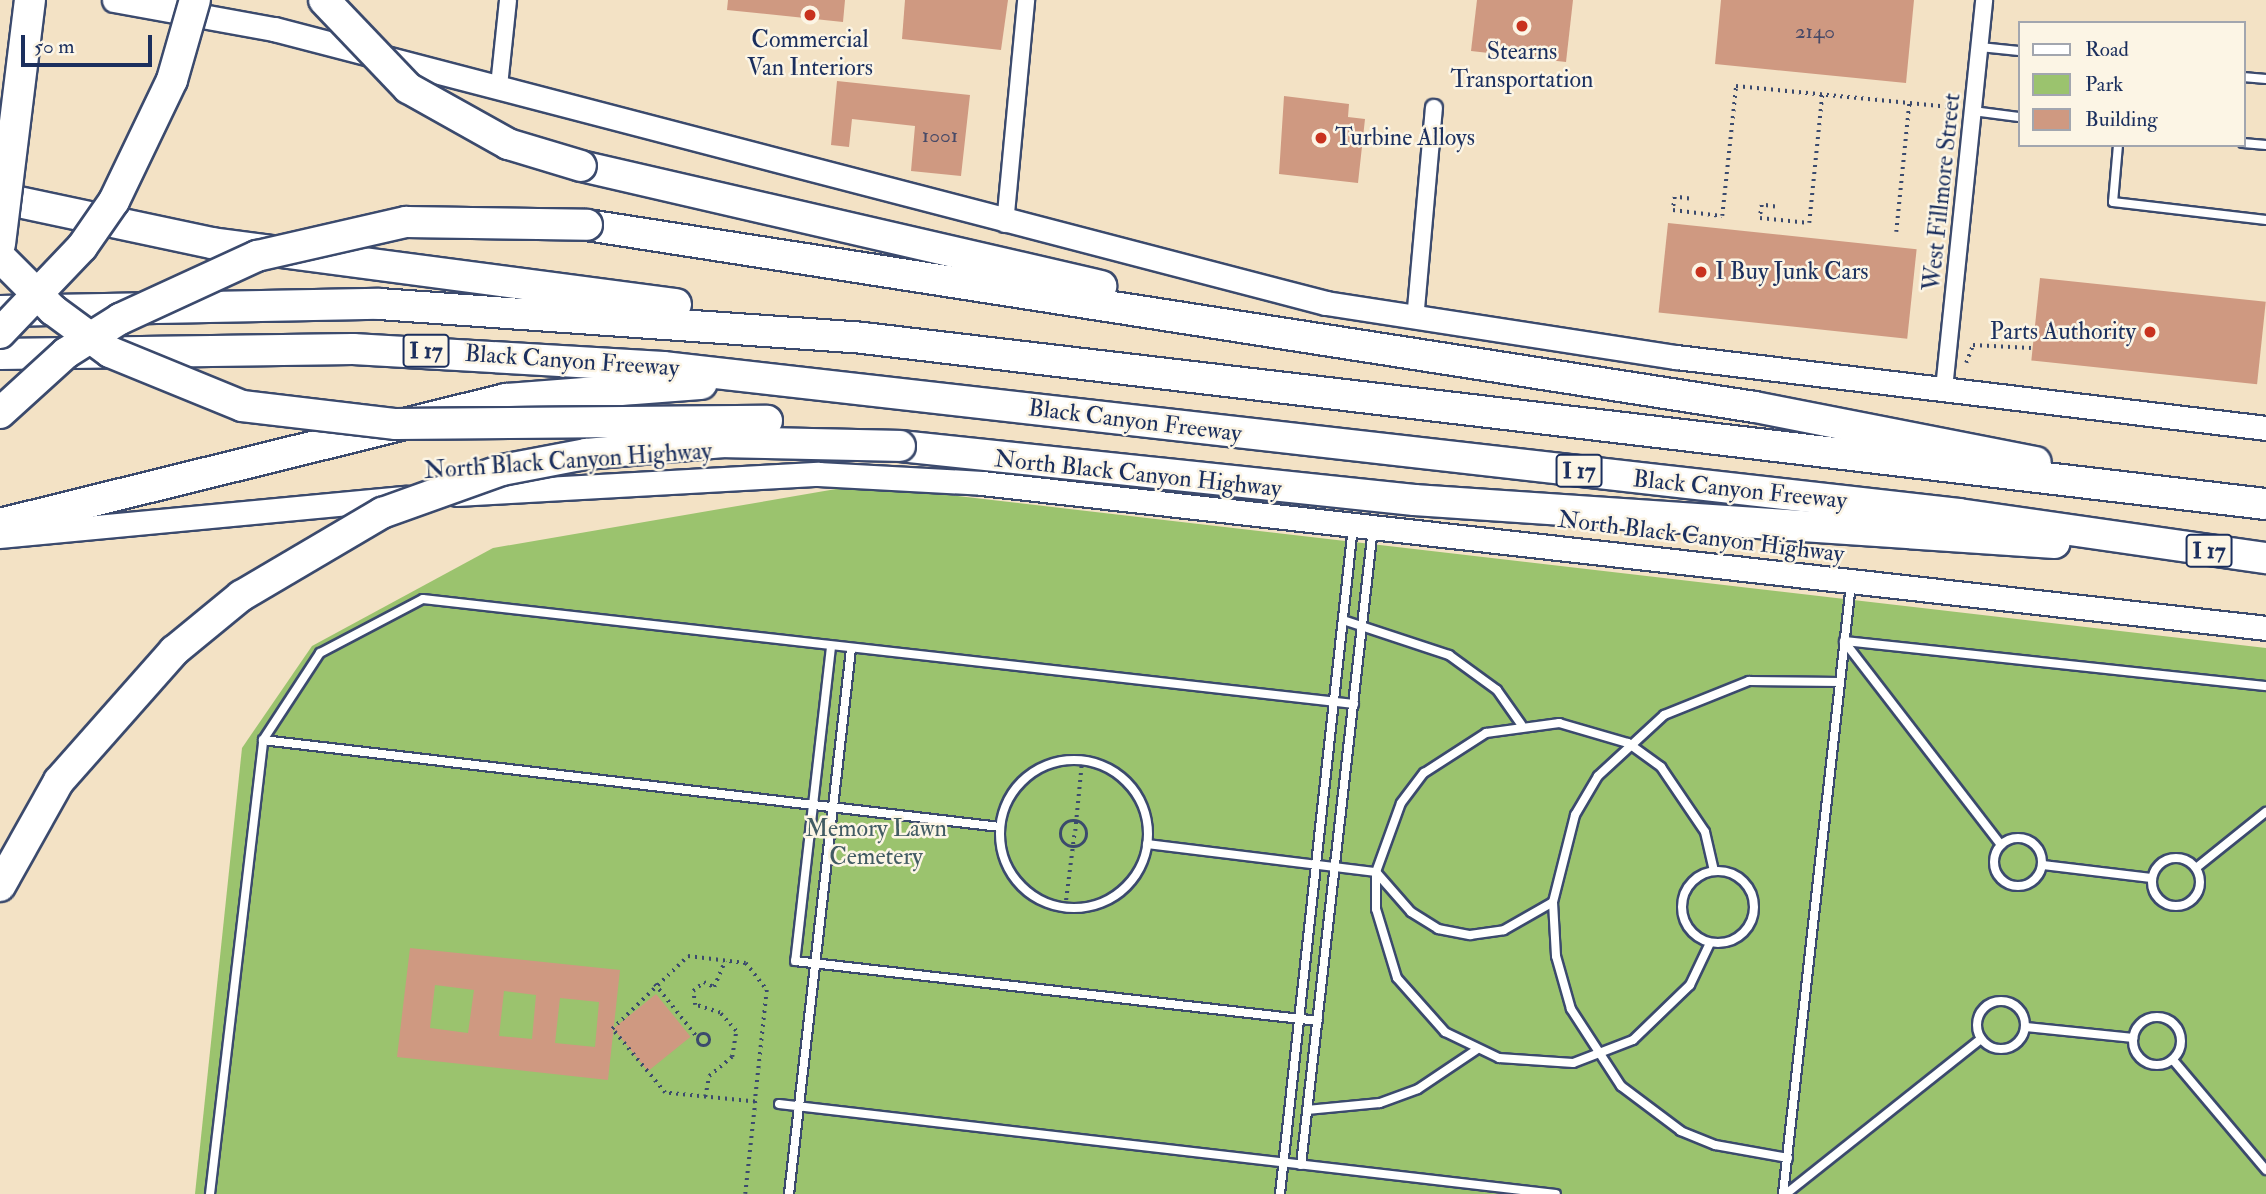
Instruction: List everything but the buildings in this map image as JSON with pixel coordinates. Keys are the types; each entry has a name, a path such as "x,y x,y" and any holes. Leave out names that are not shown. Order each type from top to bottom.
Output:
{"highway":[{"path":"0,244 30,0"},
{"path":"0,333 82,247 114,201 172,80 195,0"},
{"path":"324,0 408,88 508,144 581,166 1155,298 1256,329"},
{"path":"0,198 212,243 708,309 863,338"},
{"path":"0,413 66,354 120,318 257,256 406,222 486,218 587,225 1755,407 1965,445 2155,491"},
{"path":"0,257 53,310 110,352 255,409 396,424 786,421 1039,458 1466,504 2012,543 2153,545"},
{"name":"Black Canyon Freeway","path":"0,311 379,304 863,338 2266,504"},
{"name":"Black Canyon Freeway","path":"0,354 206,347 440,352 775,379 1959,514 2153,545 2266,558"},
{"path":"0,524 506,400 775,379"},
{"path":"0,886 59,781 174,651 299,557 382,513 502,470 586,454 723,442 901,438"}],"main road":[{"path":"114,0 220,16 499,86 1212,278 1415,320 2266,428"},
{"name":"North Black Canyon Highway","path":"0,536 438,495 818,474 982,484 1363,524 2266,628"}],"street":[{"path":"499,86 508,0"},
{"path":"1004,224 1026,0"},
{"name":"West Fillmore Street","path":"1944,388 1984,0"},
{"path":"1415,320 1434,108"}],"lane":[{"path":"1980,47 2018,51"},
{"path":"2245,77 2266,79"},
{"path":"1973,111 2018,117"},
{"path":"2245,143 2266,145"},
{"path":"2118,147 2113,202 2266,220"},
{"path":"1280,1194 1343,620 1363,524"},
{"path":"1301,1166 1363,622 1363,524"},
{"path":"1785,1194 1851,581"},
{"path":"210,1194 263,740 320,653 423,599 1354,704"},
{"path":"1343,620 1363,622 1448,655 1497,690 1521,724"},
{"path":"1844,641 2266,686"},
{"path":"1844,641 2001,845"},
{"path":"831,647 795,961 1318,1021"},
{"path":"789,1194 851,649"},
{"path":"1788,1158 1715,1145 1681,1130 1649,1111 1597,1057 1570,1009 1556,956 1553,902 1576,815 1628,743 1664,715 1727,688 1795,677 1840,682"},
{"path":"1710,943 1690,985 1665,1016 1597,1057 1523,1063 1476,1050 1444,1032 1397,978 1378,920 1376,872 1396,814 1424,773 1486,733 1521,724 1559,723 1628,743 1687,797 1705,832 1714,871"},
{"path":"263,740 1000,827"},
{"path":"1082,760 1105,766 1139,798 1147,844 1124,889 1103,903 1065,907 1030,894 1012,876 1000,827 1018,784 1059,761 1082,760"},
{"path":"2196,868 2266,812"},
{"path":"2025,838 2038,848 2043,864 2031,884 2008,885 1994,867 2001,845 2025,838"},
{"path":"1147,844 1376,872 1411,912 1438,929 1470,935 1504,930 1553,902"},
{"path":"2151,878 2170,858 2196,868"},
{"path":"2043,864 2151,878"},
{"path":"2151,878 2159,900 2181,906 2199,891 2196,868"},
{"path":"1714,871 1736,876 1754,904 1742,935 1710,943 1692,933 1682,905 1695,879 1714,871"},
{"path":"1981,1039 1977,1022 1991,1002 2016,1005 2026,1027"},
{"path":"2147,1019 2169,1020 2182,1039 2173,1060 2149,1065 2136,1054 2133,1038 2147,1019"},
{"path":"2026,1027 2133,1038"},
{"path":"1981,1039 2007,1049 2026,1027"},
{"path":"1785,1194 1981,1039"},
{"path":"1307,1110 1341,1110 1405,1094 1476,1050"},
{"path":"2173,1060 2266,1170"},
{"path":"779,1104 1556,1194"}],"path":[{"path":"1689,199 1675,197 1673,210 1722,216 1736,86 1950,107 1955,113"},
{"path":"1775,207 1762,205 1760,218 1809,223 1822,94"},
{"path":"1896,232 1909,103"},
{"path":"1966,363 1973,345 2031,348"},
{"path":"1065,907 1082,760"},
{"path":"1073,847 1063,841 1062,830 1076,821"},
{"path":"1073,847 1087,835 1076,821"},
{"path":"745,1194 755,1102 767,990 746,963 688,957 655,984 615,1024 614,1035 665,1093 755,1102"},
{"path":"705,1097 709,1076 732,1057 736,1031 720,1013 695,1005 693,991 704,982 714,987 725,961"},
{"path":"655,984 698,1038"}],"green space":[{"name":"Memory Lawn Cemetery","path":"836,489 923,492 2266,648 2266,1194 195,1194 242,748 312,646 493,548"}],"place":[{"name":"Commercial Van Interiors","path":"810,15"},
{"name":"Stearns Transportation","path":"1522,26"},
{"name":"Turbine Alloys","path":"1321,138"},
{"name":"I Buy Junk Cars","path":"1701,272"},
{"name":"Parts Authority","path":"2150,332"}]}
